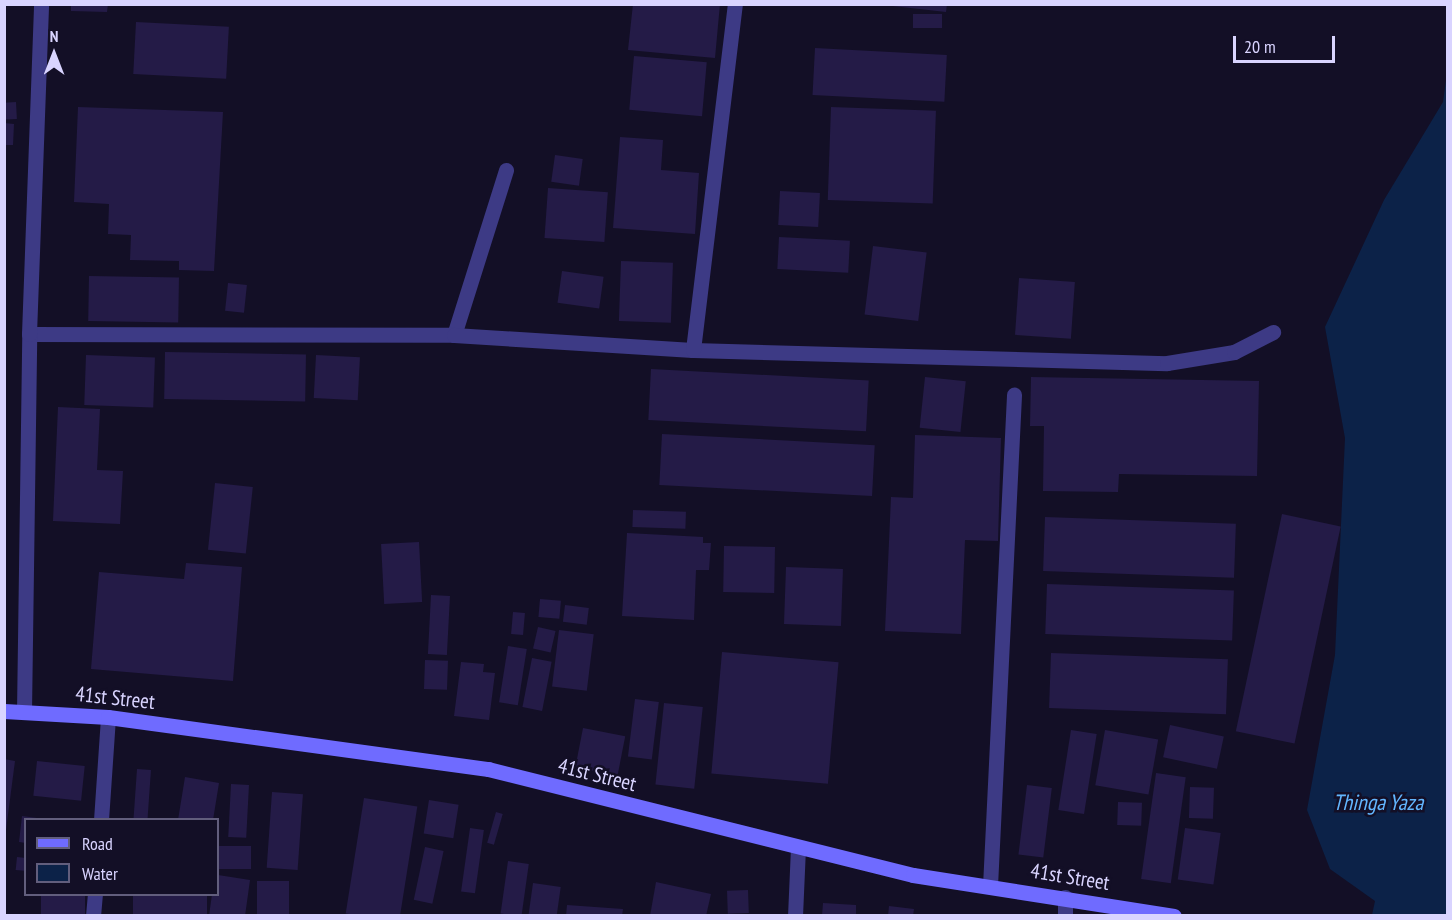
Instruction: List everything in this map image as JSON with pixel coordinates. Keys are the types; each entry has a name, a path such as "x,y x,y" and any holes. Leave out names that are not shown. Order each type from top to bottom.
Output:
{"main road":[{"name":"41st Street","path":"4,711 108,717 488,769 913,875 1174,915"}],"street":[{"path":"24,712 28,333 41,4"},
{"path":"693,350 735,4"},
{"path":"454,335 506,170"},
{"path":"28,333 454,335 693,350 1167,363 1234,352 1273,332"},
{"path":"990,886 1014,395"},
{"path":"100,818 108,717"},
{"path":"795,915 798,848"},
{"path":"93,915 95,896"},
{"path":"1065,897 1065,915"}],"water":[{"name":"Thinga Yaza","path":"1447,73 1447,915 1372,915 1375,901 1330,869 1307,810 1335,655 1345,438 1325,327 1384,200 1443,102"}],"building":[{"path":"71,4 108,4 107,12 71,11"},
{"path":"633,4 720,4 715,58 628,50"},
{"path":"875,4 947,4 946,12"},
{"path":"913,14 942,14 942,28 913,28"},
{"path":"136,22 229,27 226,79 133,74"},
{"path":"815,48 947,55 944,102 813,95"},
{"path":"634,56 707,62 702,116 629,110"},
{"path":"16,102 17,119 5,120 4,103"},
{"path":"78,107 223,112 214,271 179,270 179,261 130,260 131,235 108,234 109,204 74,202"},
{"path":"831,107 936,111 933,204 828,200"},
{"path":"4,123 14,124 13,145 4,145"},
{"path":"620,137 663,140 661,170 699,173 695,234 613,228"},
{"path":"555,155 583,159 579,186 551,182"},
{"path":"548,188 608,192 604,242 545,238"},
{"path":"780,191 820,193 818,227 778,225"},
{"path":"779,237 850,241 848,273 777,269"},
{"path":"873,246 927,253 918,321 865,314"},
{"path":"621,261 673,263 671,323 619,321"},
{"path":"562,271 604,277 599,309 558,303"},
{"path":"89,276 179,278 178,323 88,321"},
{"path":"1019,278 1075,282 1071,339 1015,335"},
{"path":"228,283 247,285 244,313 225,311"},
{"path":"165,352 306,354 305,401 164,399"},
{"path":"86,355 155,357 153,407 84,405"},
{"path":"316,355 360,357 358,400 314,398"},
{"path":"651,369 869,380 866,431 648,420"},
{"path":"925,377 966,381 960,432 920,428"},
{"path":"1031,377 1259,381 1257,476 1119,474 1118,492 1043,491 1044,426 1030,426"},
{"path":"58,407 100,409 97,470 123,471 120,524 53,521"},
{"path":"662,434 875,445 872,496 659,485"},
{"path":"915,435 1001,438 998,541 965,540 961,634 885,631 891,497 913,498"},
{"path":"215,483 253,487 246,554 208,550"},
{"path":"633,510 686,512 685,529 632,527"},
{"path":"1282,514 1341,526 1295,744 1236,731"},
{"path":"1045,517 1236,524 1234,578 1043,571"},
{"path":"627,533 703,537 703,543 711,543 709,570 696,570 694,620 622,616"},
{"path":"419,542 422,602 384,604 381,544"},
{"path":"724,546 775,547 774,593 723,592"},
{"path":"186,563 242,567 233,681 91,669 99,572 184,579"},
{"path":"786,567 843,569 841,626 784,624"},
{"path":"1047,584 1234,591 1232,640 1045,634"},
{"path":"431,595 450,596 447,655 428,654"},
{"path":"540,599 561,601 559,619 538,617"},
{"path":"565,605 589,608 587,625 563,622"},
{"path":"513,612 525,613 523,635 511,634"},
{"path":"538,627 556,631 551,652 533,648"},
{"path":"559,630 594,634 587,691 552,687"},
{"path":"508,646 527,649 518,705 499,702"},
{"path":"722,652 839,662 828,784 711,774"},
{"path":"1051,653 1228,659 1226,714 1049,708"},
{"path":"532,658 552,662 542,711 522,707"},
{"path":"425,660 448,661 447,690 424,689"},
{"path":"461,662 484,664 483,672 495,673 489,720 454,716"},
{"path":"635,699 659,702 652,759 628,757"},
{"path":"664,703 703,707 694,789 655,785"},
{"path":"1170,725 1224,736 1217,769 1163,757"},
{"path":"583,728 625,736 618,775 575,767"},
{"path":"1071,730 1097,734 1084,814 1058,810"},
{"path":"1105,730 1158,739 1148,795 1095,785"},
{"path":"4,759 15,761 6,830 4,830"},
{"path":"37,761 85,766 81,801 33,796"},
{"path":"137,769 151,770 148,818 134,818"},
{"path":"1156,773 1186,777 1171,883 1141,879"},
{"path":"185,777 219,783 213,818 178,818"},
{"path":"231,784 249,785 246,838 228,837"},
{"path":"1027,785 1052,788 1043,858 1018,854"},
{"path":"1190,787 1214,788 1213,819 1189,818"},
{"path":"272,792 303,794 298,870 267,868"},
{"path":"364,798 417,806 400,916 346,914"},
{"path":"429,800 459,805 453,838 424,834"},
{"path":"1118,802 1142,803 1141,826 1117,825"},
{"path":"496,812 503,814 494,845 487,843"},
{"path":"22,816 37,818 24,818 24,843 19,842"},
{"path":"470,828 484,830 475,893 461,891"},
{"path":"1185,828 1221,833 1213,885 1178,879"},
{"path":"219,846 251,846 251,869 219,869"},
{"path":"425,847 444,851 432,904 414,900"},
{"path":"17,857 24,858 24,871 16,870"},
{"path":"508,861 529,864 521,916 501,913"},
{"path":"219,875 250,880 245,916 209,916 212,896 219,896"},
{"path":"257,881 289,881 289,916 257,916"},
{"path":"656,882 711,894 706,916 650,916"},
{"path":"533,883 561,887 557,916 528,916"},
{"path":"748,890 749,913 728,914 727,891"},
{"path":"41,896 85,896 85,916 41,916"},
{"path":"133,896 207,896 207,916 133,916"},
{"path":"823,903 856,905 856,916 822,916"},
{"path":"567,905 623,909 622,916 566,916"},
{"path":"889,906 914,909 913,916 888,916"}]}
